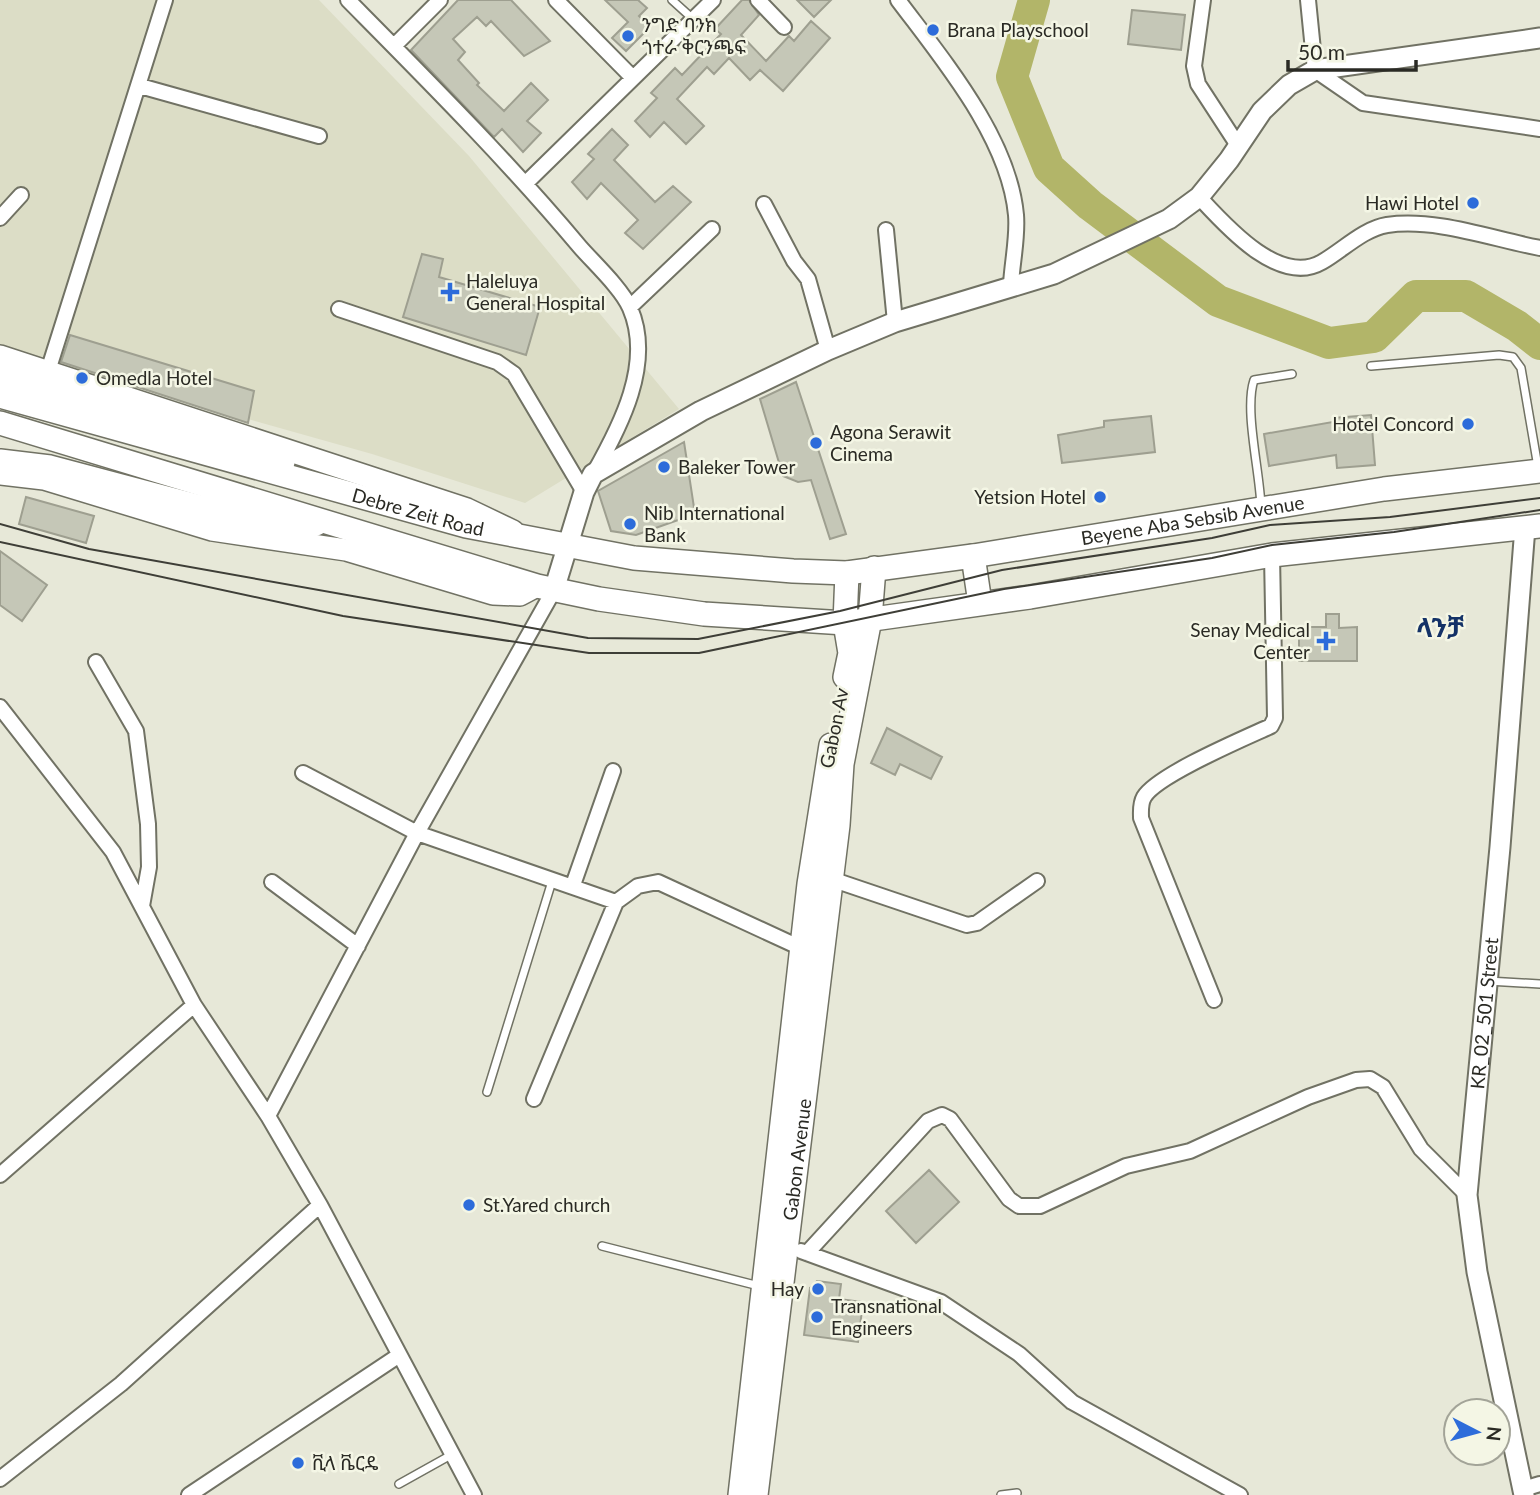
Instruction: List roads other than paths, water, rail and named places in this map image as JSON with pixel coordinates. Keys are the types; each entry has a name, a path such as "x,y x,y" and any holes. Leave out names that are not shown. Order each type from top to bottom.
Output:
{"main road":[{"path":"0,356 467,509 530,540"},
{"path":"0,375 162,422 278,460 351,497"},
{"name":"Debre Zeit Road","path":"0,396 351,497 530,540 697,565 847,573"},
{"path":"0,423 545,588 704,614 845,623 1272,555 1532,526"},
{"path":"0,461 50,467 246,519 302,527 330,522"},
{"name":"Beyene Aba Sebsib Avenue","path":"847,573 1261,512 1384,489 1540,471"},
{"path":"0,474 44,479 212,530 346,550 493,594 520,595 545,588"},
{"path":"974,556 980,603"},
{"name":"Gabon Av","path":"838,825 842,764 870,619 874,568"},
{"name":"Gabon Av","path":"820,881 824,781 849,653 845,623 847,573"},
{"name":"Gabon Avenue","path":"740,1495 763,1287 787,1249 801,948 838,825"},
{"name":"Gabon Avenue","path":"756,1495 787,1249 820,881"}],"street":[{"path":"48,371 165,0"},
{"path":"268,1116 566,546 588,483 616,433 629,399 636,363 636,337 630,307 526,183 348,0"},
{"path":"394,46 440,0"},
{"path":"555,0 632,77"},
{"path":"526,183 713,0"},
{"path":"758,0 784,27"},
{"path":"898,0 940,55 991,136 1009,177 1016,217 1010,285"},
{"path":"1203,0 1194,66 1198,84 1239,147"},
{"path":"1308,0 1315,70 1363,103 1540,129"},
{"path":"588,483 701,411 828,349 895,322 1010,285 1054,274 1169,219 1199,197 1239,147 1262,111 1289,85 1315,70 1540,38"},
{"path":"140,86 319,136"},
{"path":"0,219 21,195"},
{"path":"1199,197 1249,246 1276,261 1300,269 1320,263 1356,238 1386,225 1436,227 1540,248"},
{"path":"764,204 794,261 808,279 828,349"},
{"path":"630,307 712,229"},
{"path":"886,230 895,322"},
{"path":"339,309 497,362 514,374 588,483"},
{"name":"KR_02_501 Street","path":"1529,1489 1477,1272 1467,1195 1532,526"},
{"path":"1214,1000 1141,818 1140,806 1145,795 1187,767 1271,726 1275,718 1272,555"},
{"path":"96,662 136,731 148,824 149,867 142,906"},
{"path":"0,706 113,852 194,1005 268,1116 320,1205 474,1495"},
{"path":"573,885 613,771"},
{"path":"303,773 417,833 553,877 616,902"},
{"path":"820,881 967,925 977,923 1037,881"},
{"path":"272,882 358,946"},
{"path":"534,1099 616,902 638,886 658,882 801,948"},
{"path":"0,1175 194,1005"},
{"path":"787,1249 856,1203 928,1121 942,1115 950,1119 1009,1199 1019,1206 1040,1206 1126,1166 1190,1151 1308,1097 1356,1080 1370,1079 1383,1087 1421,1149 1467,1195"},
{"path":"0,1479 121,1384 320,1205"},
{"path":"787,1249 941,1302 1019,1354 1072,1402 1240,1495"},
{"path":"189,1495 398,1356"}],"lane":[{"path":"672,0 693,19"},
{"path":"1371,366 1499,355 1513,357 1521,369 1540,471"},
{"path":"1261,512 1260,474 1249,395 1254,380 1292,374"},
{"path":"487,1092 553,877"},
{"path":"1487,981 1540,984"},
{"path":"602,1246 763,1287"},
{"path":"399,1484 452,1455"},
{"path":"1001,1495 1017,1493"}],"waterway":[{"path":"1034,0 1012,77 1049,168 1090,205 1218,301 1329,343 1374,337 1416,296 1466,296 1517,326 1540,344"}],"tram line":[{"path":"0,524 89,549 588,638 698,639 840,611 1002,570 1212,538 1270,525 1390,517 1540,498"},
{"path":"0,542 343,616 589,653 699,653 1004,589 1212,558 1272,545 1394,532 1540,510"}],"place":[{"name":"Brana Playschool","path":"933,30"},
{"name":"ንግድ ባንክ ጎተራ ቅርንጫፍ","path":"628,36"},
{"name":"Hawi Hotel","path":"1473,203"},
{"name":"Haleluya General Hospital","path":"450,292"},
{"name":"Omedla Hotel","path":"82,378"},
{"name":"Hotel Concord","path":"1468,424"},
{"name":"Agona Serawit Cinema","path":"816,443"},
{"name":"Baleker Tower","path":"664,467"},
{"name":"Yetsion Hotel","path":"1100,497"},
{"name":"Nib International Bank","path":"630,524"},
{"name":"Senay Medical Center","path":"1326,641"},
{"name":"St.Yared church","path":"469,1205"},
{"name":"Hay","path":"818,1289"},
{"name":"Transnational Engineers","path":"817,1317"},
{"name":"ቪላ ቬርዴ","path":"298,1463"}],"district":[{"name":"ላንቻ","path":"1440,628"}]}
